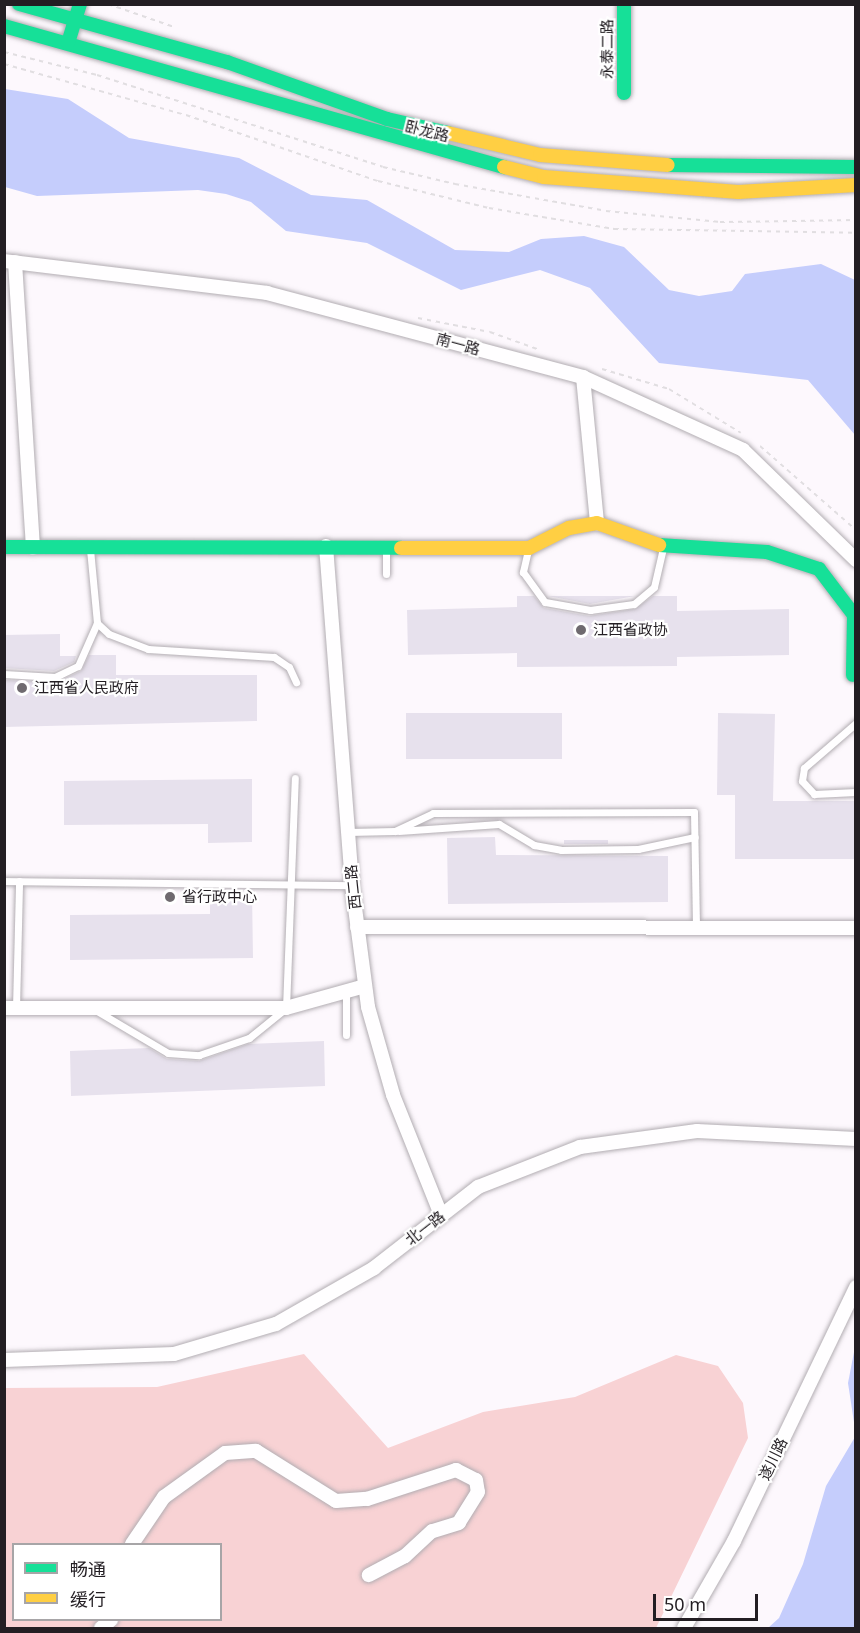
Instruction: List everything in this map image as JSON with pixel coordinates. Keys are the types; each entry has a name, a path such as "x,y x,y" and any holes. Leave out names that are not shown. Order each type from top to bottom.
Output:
{"main road":[{"name":"卧龙路","path":"20,4 79,11 387,119 540,155 725,170 855,167"},
{"name":"永泰二路","path":"624,4 624,93"},
{"path":"68,44 79,11"},
{"name":"卧龙路","path":"4,26 386,138 544,177 738,192 855,185"},
{"path":"4,547 529,548 569,528 597,523 663,547 766,552 819,569 854,615 853,675"}],"street":[{"name":"南一路","path":"10,261 267,293 583,377 743,450 855,560"},
{"path":"10,261 33,547"},
{"path":"583,377 597,523"},
{"name":"西二路","path":"326,546 352,885 365,986 393,1095 441,1215"},
{"path":"357,927 855,928"},
{"path":"10,1008 286,1008 365,986"},
{"name":"北一路","path":"4,1360 174,1354 276,1324 374,1268 478,1186 580,1147 697,1131 855,1139"},
{"name":"遂川路","path":"684,1629 734,1541 855,1287"},
{"path":"133,1543 164,1497 225,1453 256,1452 336,1501 367,1499 456,1470 476,1479 478,1492 459,1523 432,1531 405,1556 369,1575"}],"lane":[{"path":"4,674 55,677 78,666 97,623 89,546"},
{"path":"386,546 386,574"},
{"path":"529,548 523,572 545,602 590,610 634,604 654,588 663,547"},
{"path":"97,623 116,638 148,649 274,657 289,667 296,682"},
{"path":"855,723 804,768 802,781 814,794 855,792"},
{"path":"93,1008 168,1053 199,1055 249,1038 286,1008 295,778"},
{"path":"395,831 433,813 694,812 696,927"},
{"path":"348,832 499,824 534,845 561,850 638,849 695,837"},
{"path":"4,880 352,885"},
{"path":"10,1008 19,881"},
{"path":"346,991 346,1035"}],"path":[{"path":"108,4 186,31"},
{"path":"4,64 186,115 378,181 489,208 614,229 855,233"}],"shaded area":[{"path":"304,1354 388,1448 483,1412 575,1397 676,1355 718,1366 743,1403 748,1438 656,1628 5,1628 4,1388 157,1387"}],"water":[{"path":"5,89 68,99 129,138 239,158 311,195 367,200 455,250 509,252 541,239 584,236 624,247 669,290 699,296 732,291 745,274 821,264 855,280 855,435 808,380 659,363 590,288 540,270 461,290 367,243 286,231 251,202 226,194 198,190 37,196 5,187"},
{"path":"855,1347 855,1429 848,1383"},
{"path":"855,1437 855,1628 768,1628 779,1618 803,1564 826,1486"}],"building":[{"path":"517,596 534,596 544,608 589,616 635,609 653,596 677,596 677,611 789,609 789,655 677,657 677,666 517,667 517,653 408,655 407,610 517,607"},
{"path":"548,596 635,596 590,604"},
{"path":"60,634 60,656 76,656 74,662 54,671 4,668 4,635"},
{"path":"89,655 116,655 116,675 257,675 257,721 4,727 4,680 57,682 81,671"},
{"path":"406,713 562,713 562,759 406,759"},
{"path":"718,713 775,714 773,801 855,801 855,859 735,859 735,795 717,795"},
{"path":"252,779 252,842 208,843 208,824 64,825 64,781"},
{"path":"495,837 496,855 668,856 668,902 448,904 447,838"},
{"path":"564,840 608,840 608,844 564,844"},
{"path":"210,892 252,892 253,958 70,960 70,915 210,914"},
{"path":"324,1041 325,1086 71,1096 70,1051 149,1048 167,1059 199,1061 248,1044"}],"traffic: fast":[{"path":"19,4 227,62 387,119 448,133"},
{"path":"68,43 80,4"},
{"path":"624,4 624,93"},
{"path":"4,26 504,167"},
{"path":"668,165 856,167"},
{"path":"659,545 767,552 819,569 854,615 853,675"},
{"path":"4,547 401,548"}],"traffic: slow":[{"path":"448,133 540,155 668,165"},
{"path":"504,167 544,177 738,192 856,185"},
{"path":"401,548 529,548 569,528 597,523 659,545"}],"place":[{"name":"江西省政协","path":"581,630"},
{"name":"江西省人民政府","path":"22,688"},
{"name":"省行政中心","path":"170,897"}]}
